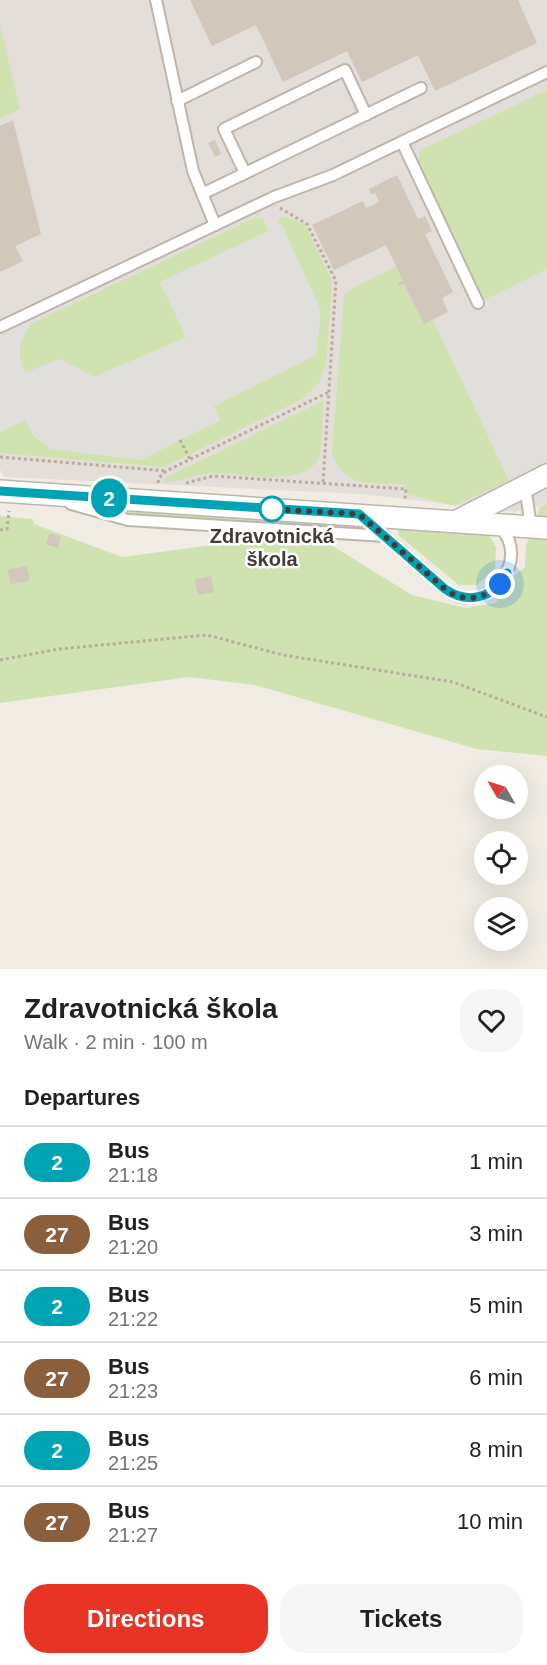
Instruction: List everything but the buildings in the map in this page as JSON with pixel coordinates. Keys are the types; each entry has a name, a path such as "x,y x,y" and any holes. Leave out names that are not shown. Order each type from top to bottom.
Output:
{"street":[{"path":"458,521 547,475"},
{"path":"6,492 359,514 539,528"}],"lane":[{"path":"156,0 193,171 215,225"},
{"path":"177,101 256,62"},
{"path":"245,174 224,129 254,114 345,70 366,115"},
{"path":"0,327 274,197 320,182 547,72"},
{"path":"202,194 421,88"},
{"path":"402,142 478,303"},
{"path":"525,486 539,528"},
{"path":"33,493 128,520 385,536"},
{"path":"359,514 445,589 454,595 468,599 491,591 504,579 508,569 510,553 507,538 494,524"}],"path":[{"path":"274,197 279,208 307,224 336,281 323,483"},
{"path":"0,458 166,471 329,392"},
{"path":"180,440 190,459"},
{"path":"184,483 213,476 406,489 403,517"},
{"path":"157,488 165,488"},
{"path":"0,530 7,529 6,492"},
{"path":"0,660 59,649 207,635 283,655 453,682 547,717"}],"shaded area":[{"path":"0,0 547,0 547,504 514,512 361,494 4,477 0,469"},
{"path":"547,78 547,85 446,134 443,128"},
{"path":"282,225 321,311 316,355 218,403 160,282"},
{"path":"547,269 547,460 509,480 435,324"},
{"path":"31,324 23,336 18,352 25,373 60,359 73,386 182,339 220,420 140,460 51,449 34,436 25,420 0,432 0,339"}],"green space":[{"path":"0,25 20,109 0,119"},
{"path":"547,90 547,269 483,301 417,165 421,150"},
{"path":"282,216 305,224 332,281 326,364 319,383 302,399 164,467 0,453 0,432 25,420 34,436 140,460 220,420 214,406 316,355 282,225 277,222"},
{"path":"254,218 262,218 268,231 160,282 186,337 95,377 60,359 25,373 20,359 20,348 31,324"},
{"path":"396,267 403,281 398,283 399,286 404,284 423,324 433,320 509,480 455,506 404,493 405,484 361,482 344,473 337,465 332,453 344,295 349,290"},
{"path":"323,401 320,453 314,464 304,472 274,477 208,473 163,482 167,477"},
{"path":"547,504 547,756 477,749 255,685 189,677 0,703 0,516 33,519 34,524 122,557 310,532 412,595 466,608 496,603 506,582 525,567 526,546 540,507"},
{"path":"124,510 360,527 357,530 125,514"},
{"path":"398,528 488,534 496,547 495,568 477,585 459,585 398,535"}],"bus line":[{"name":"2","path":"0,491 359,514 445,589 461,598 483,596 500,584 507,573"}],"place":[{"name":"Zdravotnická škola","path":"272,509"}],"route":[{"path":"272,509 269,509 359,514 445,589 461,598 483,596 500,584"}]}
